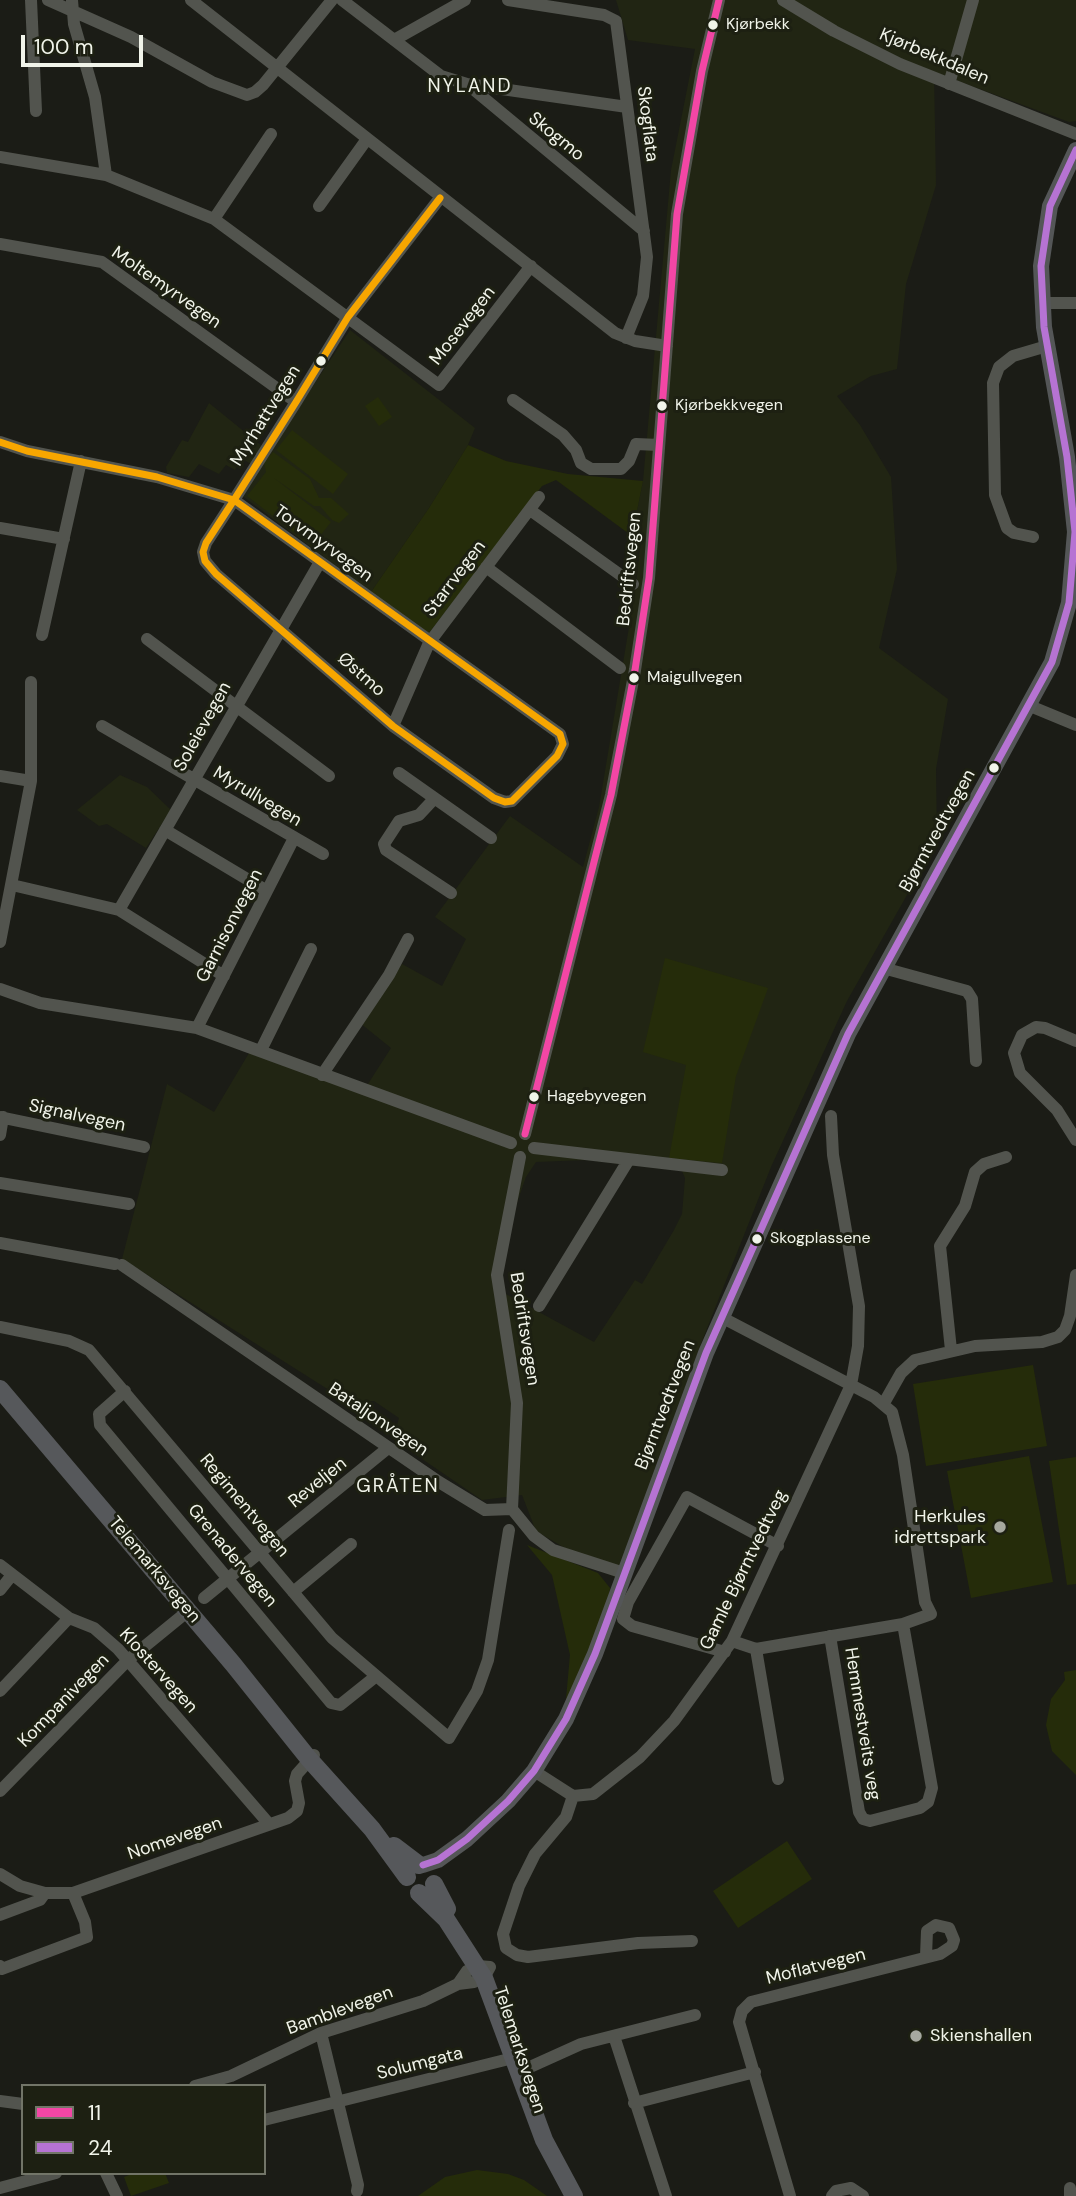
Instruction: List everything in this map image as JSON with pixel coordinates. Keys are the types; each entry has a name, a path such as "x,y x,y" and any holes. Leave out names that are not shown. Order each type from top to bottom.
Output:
{"highway":[{"name":"Telemarksvegen","path":"0,1373 5,1394 312,1756 423,1877 484,1970 544,2140 574,2196"}],"main road":[{"name":"Bjørntvedtvegen","path":"423,1877 467,1839 534,1771 575,1701 721,1317 848,1034 1049,669 1062,634 1074,568 1073,502 1041,303 1041,250 1046,221 1061,179 1076,150"}],"street":[{"path":"31,0 36,110"},
{"path":"48,0 71,5 232,91 247,95 255,92 277,68 332,0"},
{"path":"191,0 440,198 626,338 667,346"},
{"name":"Skogmo","path":"342,0 441,76 467,84 644,231"},
{"path":"394,40 465,0"},
{"name":"Skogflata","path":"508,0 604,15 615,21 647,257 643,296 626,338"},
{"name":"Bedriftsvegen","path":"525,1134 621,751 649,578 682,179 719,0"},
{"name":"Kjørbekkdalen","path":"783,0 855,42 948,84 1076,134"},
{"path":"948,84 974,0"},
{"path":"71,5 95,97 106,175"},
{"path":"467,84 627,107"},
{"path":"214,219 271,134"},
{"path":"319,206 367,139"},
{"name":"Mosevegen","path":"0,156 106,175 214,219 439,385 531,266"},
{"name":"Myrhattvegen","path":"204,556 206,543 348,317 440,198"},
{"name":"Moltemyrvegen","path":"0,244 102,262 296,402"},
{"path":"1041,303 1076,303"},
{"path":"1032,537 1014,533 1007,528 995,495 993,383 999,367 1013,356 1047,346"},
{"path":"513,400 563,435 576,450 581,463 591,469 621,469 629,461 636,444 660,445"},
{"name":"Torvmyrvegen","path":"0,442 27,451 156,477 233,500 429,643 560,734 563,744 557,756 509,802"},
{"name":"Torvmyrvegen","path":"0,451 27,451"},
{"path":"42,635 81,461"},
{"name":"Starrvegen","path":"393,726 429,643 539,497"},
{"path":"530,510 633,583"},
{"path":"0,528 64,539"},
{"name":"Østmo","path":"204,556 207,565 216,574 393,726 494,798 509,802"},
{"name":"Soleievegen","path":"119,910 279,628 320,562"},
{"path":"486,567 620,668"},
{"path":"147,639 329,776"},
{"path":"0,942 31,781 31,682"},
{"path":"1030,706 1076,725"},
{"name":"Myrullvegen","path":"102,726 194,778 293,840 323,854"},
{"path":"399,773 433,800 491,838"},
{"path":"0,776 31,781"},
{"path":"433,800 419,815 399,821 384,844 386,850 451,893"},
{"path":"165,830 267,891"},
{"name":"Garnisonvegen","path":"197,1028 293,840"},
{"path":"12,885 119,910 224,976"},
{"path":"322,1075 389,975 408,939"},
{"path":"261,1050 311,949"},
{"path":"883,968 967,991 972,999 976,1061"},
{"path":"0,989 40,1003 197,1028 511,1143"},
{"path":"1076,1041 1045,1028 1035,1027 1018,1039 1014,1058 1020,1073 1057,1110 1076,1140"},
{"name":"Gamle Bjørntvedtveg","path":"573,1796 593,1794 640,1757 674,1721 728,1647 778,1546 851,1385 858,1346 859,1306 833,1155 831,1116"},
{"name":"Signalvegen","path":"0,1135 1,1117 144,1147"},
{"path":"511,1143 515,1137 525,1134 531,1137 534,1148"},
{"path":"511,1143 514,1153 520,1157 527,1156 534,1148"},
{"path":"534,1148 722,1170"},
{"name":"Bedriftsvegen","path":"512,1509 517,1403 497,1275 520,1157"},
{"path":"951,1350 940,1246 965,1206 975,1172 984,1164 1006,1157"},
{"path":"539,1306 628,1161"},
{"path":"0,1183 129,1204"},
{"name":"Bataljonvegen","path":"0,1243 119,1265 388,1448 485,1510 512,1509"},
{"path":"884,1403 909,1363 951,1350 1058,1338 1065,1330 1070,1316 1076,1275"},
{"path":"721,1317 884,1403 892,1412 898,1426 925,1602 931,1614 903,1624 756,1648 728,1647 632,1626 623,1619 628,1602 687,1497 778,1546"},
{"name":"Regimentvegen","path":"0,1328 81,1345 100,1360 343,1650 449,1738 477,1691 488,1660 509,1530"},
{"name":"Grenadervegen","path":"125,1391 99,1415 100,1425 331,1703 341,1705 375,1677"},
{"name":"Reveljen","path":"204,1598 388,1448"},
{"path":"512,1509 534,1536 553,1550 624,1573"},
{"path":"293,1592 351,1544"},
{"name":"Klostervegen","path":"0,1565 69,1618 93,1628 128,1660 269,1824"},
{"path":"0,1590 12,1574"},
{"name":"Kompanivegen","path":"0,1791 128,1660 188,1611"},
{"path":"0,1691 69,1618"},
{"name":"Hemmestveits veg","path":"830,1636 859,1812 863,1819 870,1821 924,1805 932,1788 903,1624"},
{"path":"756,1648 778,1779"},
{"name":"Nomevegen","path":"0,1874 20,1886 45,1893 73,1893 288,1818 297,1811 299,1803 295,1781 300,1768 312,1756"},
{"path":"534,1771 573,1796 566,1816 535,1854 519,1886 503,1934 506,1948 517,1955 528,1957 661,1941 692,1941"},
{"path":"0,1914 40,1900 45,1893"},
{"path":"1,1967 86,1937 85,1922 73,1893"},
{"name":"Moflatvegen","path":"790,2196 739,2022 742,2011 751,2002 926,1956"},
{"name":"Bamblevegen","path":"202,2084 231,2076 321,2033 423,2001 458,1984 467,1971 484,1970"},
{"path":"530,2067 573,2046 695,2015"},
{"path":"321,2033 357,2191"},
{"path":"614,2036 666,2196"},
{"name":"Solumgata","path":"266,2120 509,2059"},
{"path":"634,2103 755,2072"},
{"path":"0,2101 21,2104"},
{"path":"6,2190 50,2175"},
{"path":"107,2175 117,2196"},
{"path":"832,2196 836,2191 851,2188 863,2196"}],"shaded area":[{"path":"616,0 1076,0 1076,121 1069,122 934,72 936,185 906,284 897,369 871,376 837,396 860,425 891,477 897,569 879,648 948,699 936,769 937,842 847,1001 771,1167 704,1336 616,1578 536,1531 522,1495 482,1500 393,1439 399,1418 374,1401 348,1402 122,1259 167,1084 214,1112 249,1053 366,1087 391,1048 360,1023 402,964 442,986 466,939 435,917 510,816 583,867 599,807 635,591 641,539 632,536 643,481 671,170 695,49 628,40","holes":["587,1160 682,1171 685,1178 682,1214 674,1230 642,1284 635,1280 594,1342 504,1293 502,1274 513,1214 526,1177 536,1162"]},
{"path":"350,330 475,428 468,445 429,508 371,592 241,495"},
{"path":"209,403 262,446 251,464 241,458 235,470 226,465 219,474 199,464 189,477 167,473 166,467 182,440 188,442"},
{"path":"120,775 147,787 171,810 146,848 107,824 99,826 77,810"}],"green space":[{"path":"378,397 392,417 379,426 365,406"},
{"path":"292,430 348,474 333,494 276,450"},
{"path":"468,445 506,461 568,474 643,481 632,536 556,480 542,486 429,633 371,592 429,508"},
{"path":"273,452 310,479 319,498 331,498 349,514 339,523 332,520 320,506 314,506 274,478 331,522 312,546 247,496 266,472 264,462"},
{"path":"665,958 768,988 736,1076 722,1163 669,1158 686,1065 643,1052"},
{"path":"1033,1365 1047,1446 926,1466 913,1384"},
{"name":"Herkules idrettspark","path":"1029,1456 1053,1582 971,1598 947,1471"},
{"path":"1076,1457 1076,1584 1067,1585 1049,1461"},
{"path":"527,1545 598,1573 610,1588 608,1602 565,1710 570,1655 552,1575"},
{"path":"1076,1670 1076,1775 1052,1751 1046,1725 1051,1699 1065,1680 1064,1672"},
{"path":"787,1841 812,1879 738,1928 713,1891"},
{"path":"477,2170 508,2174 524,2180 547,2196 418,2196 445,2177"},
{"path":"166,2175 169,2183 131,2196 124,2177"}],"transit line":[{"name":"11","path":"525,1134 611,795 635,670 649,578 677,214 702,71 719,0"},
{"name":"24","path":"423,1865 438,1860 467,1839 508,1801 534,1771 566,1719 595,1654 706,1353 848,1034 1052,662 1069,603 1075,532 1067,457 1044,327 1041,266 1050,206 1076,150"},
{"path":"0,442 27,451 157,477 234,500 560,734 563,744 557,756 512,801 505,802 494,798 393,726 216,574 205,561 203,552 206,543 234,500 296,402 348,317 440,198"}],"place":[{"name":"Kjørbekk","path":"713,25"},
{"name":"Kjørbekkvegen","path":"662,406"},
{"name":"Maigullvegen","path":"634,678"},
{"name":"Hagebyvegen","path":"534,1097"},
{"name":"Skogplassene","path":"757,1239"},
{"name":"Herkules idrettspark","path":"1000,1527"},
{"name":"Skienshallen","path":"916,2036"}],"district":[{"name":"NYLAND","path":"470,87"},
{"name":"GRÅTEN","path":"398,1487"}]}
